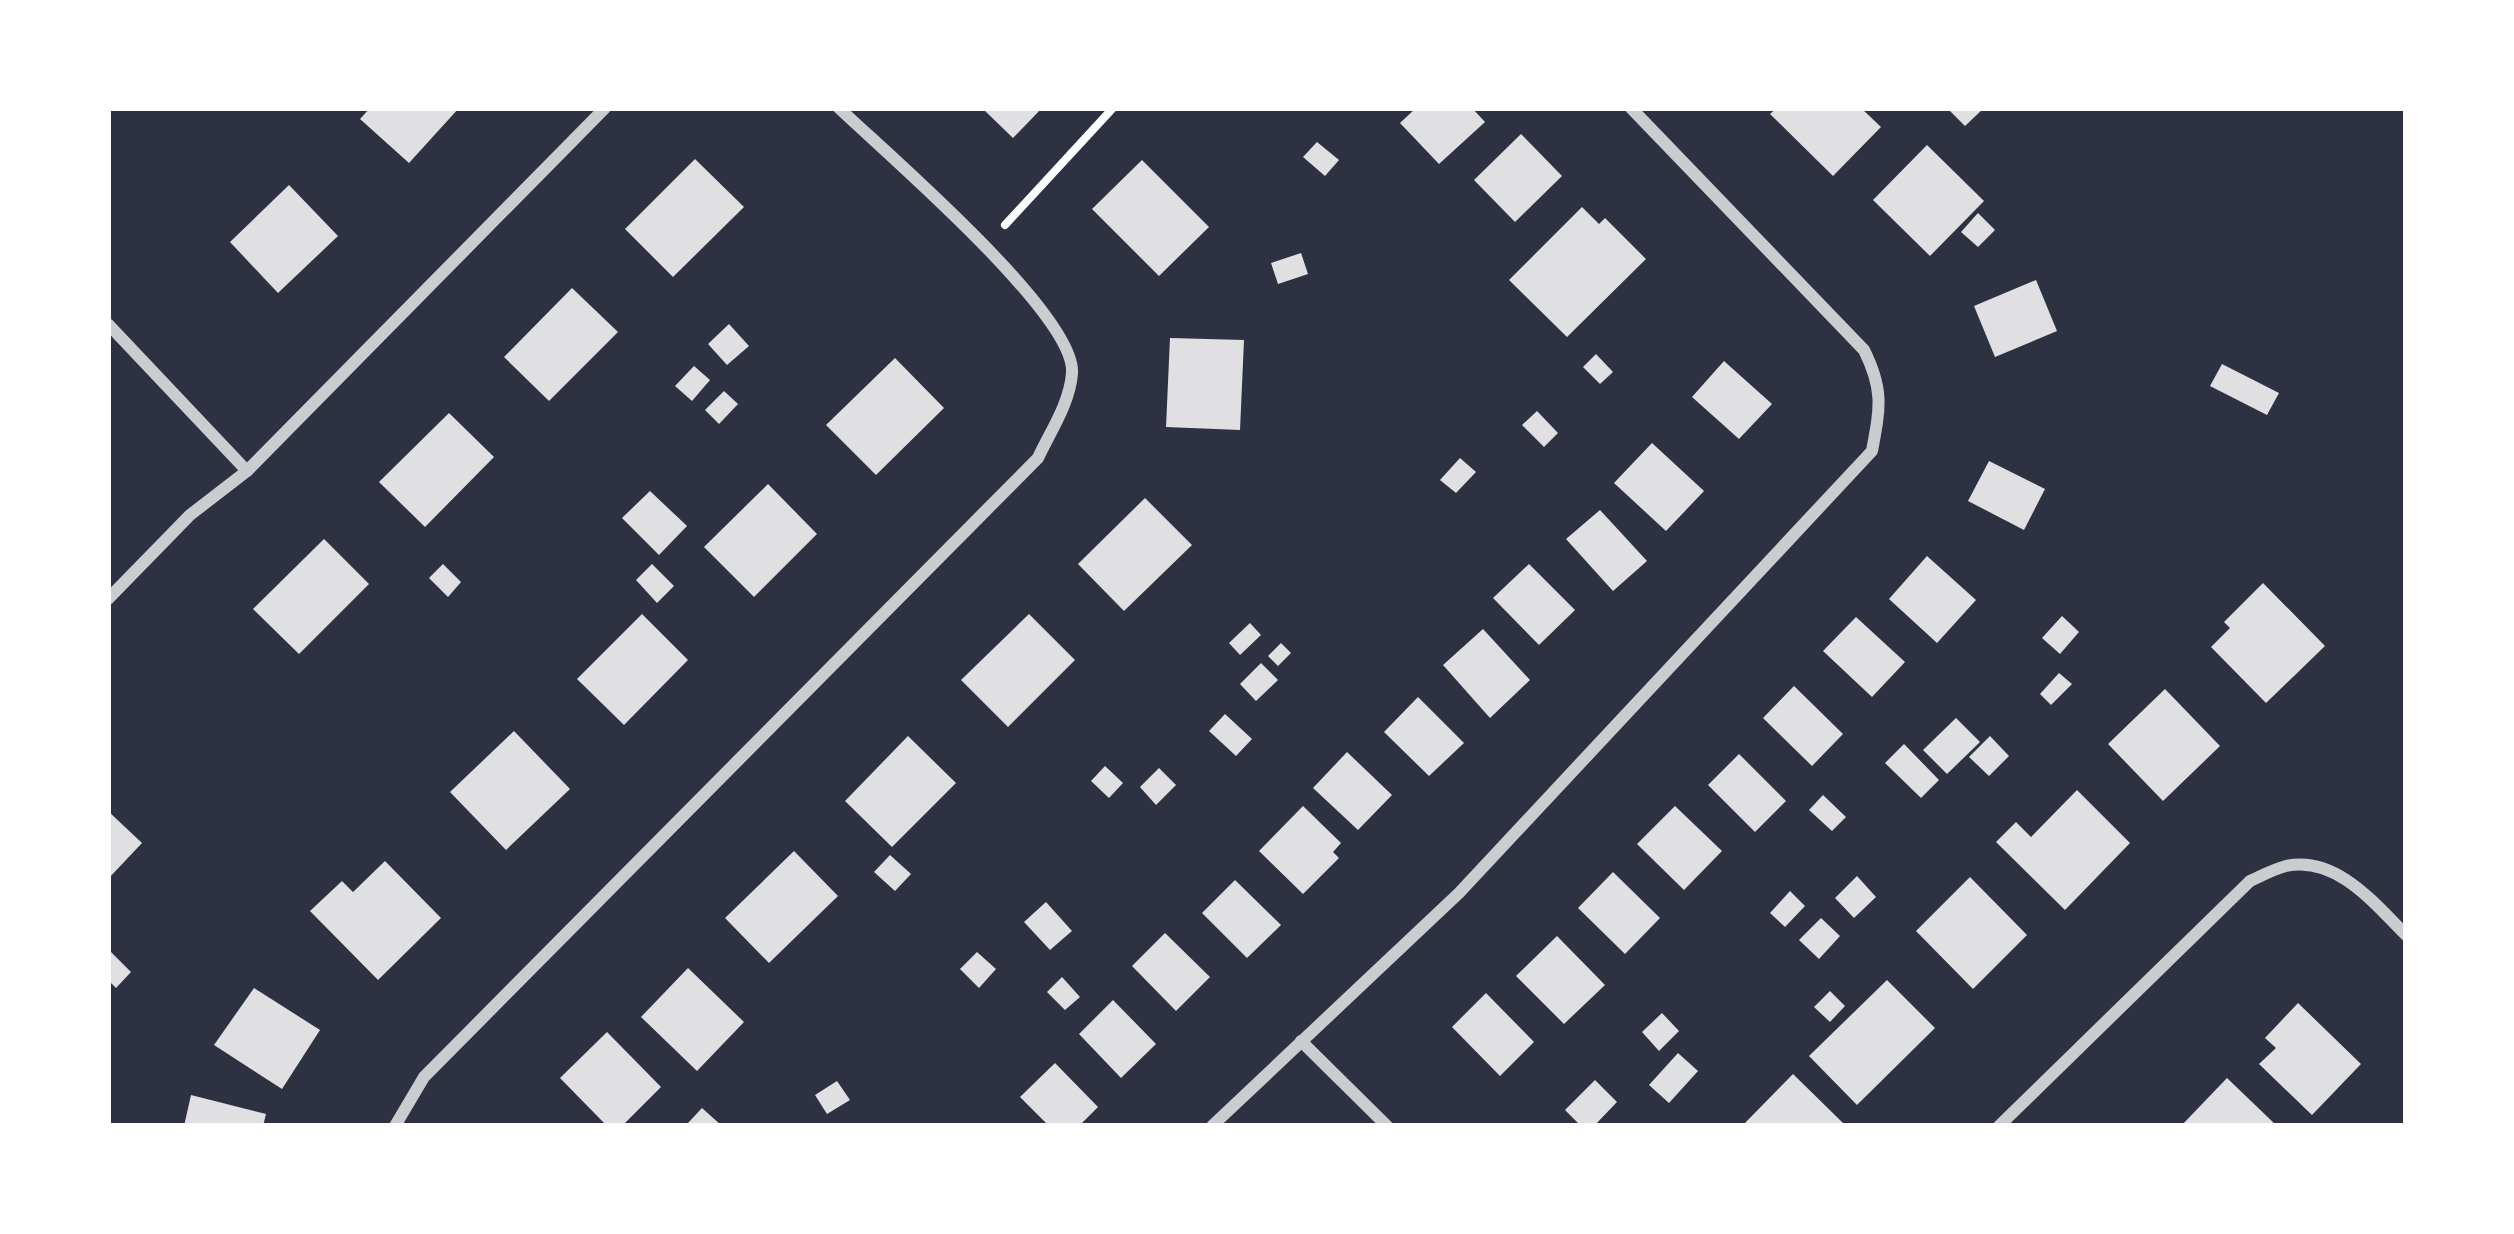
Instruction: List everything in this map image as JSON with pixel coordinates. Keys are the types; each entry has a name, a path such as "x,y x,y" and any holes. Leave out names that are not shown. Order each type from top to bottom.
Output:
{"street":[{"path":"108,599 190,515 247,471 605,108"},
{"path":"394,1126 424,1077 1038,458 1066,399 1072,370 1065,341 1035,298 839,108"},
{"path":"1212,1126 1459,893 1873,452 1879,379 1864,350 1631,108"},
{"path":"108,324 247,471"},
{"path":"2000,1126 2250,880 2286,866 2307,865 2358,886 2406,935"},
{"path":"1301,1041 1387,1126"}],"path":[{"path":"983,248 1113,108"}],"building":[{"path":"370,108 459,108 409,163 360,119"},
{"path":"982,108 1042,108 1013,138"},
{"path":"1416,108 1472,108 1485,122 1439,164 1400,123"},
{"path":"1777,108 1861,108 1881,127 1833,176 1770,114"},
{"path":"1947,108 1984,108 1965,126"},
{"path":"1521,134 1562,176 1515,222 1474,180"},
{"path":"1317,142 1339,160 1325,176 1303,157"},
{"path":"1927,145 1984,201 1930,256 1873,200"},
{"path":"695,159 744,207 673,277 625,229"},
{"path":"1142,160 1209,227 1159,276 1092,209"},
{"path":"289,185 338,236 278,293 230,242"},
{"path":"1582,207 1599,224 1605,218 1646,259 1567,337 1509,280"},
{"path":"1978,213 1995,230 1978,247 1961,232"},
{"path":"1301,253 1308,274 1278,284 1271,263"},
{"path":"2036,280 2057,331 1995,357 1974,306"},
{"path":"572,288 618,332 549,401 504,357"},
{"path":"729,324 749,346 727,365 708,344"},
{"path":"1170,338 1244,340 1240,430 1166,427"},
{"path":"1596,354 1613,372 1600,384 1583,367"},
{"path":"895,358 944,408 876,475 826,425"},
{"path":"1724,361 1772,404 1739,439 1692,397"},
{"path":"2222,364 2279,393 2267,415 2210,386"},
{"path":"694,366 710,380 692,401 675,386"},
{"path":"724,391 738,404 719,424 705,410"},
{"path":"1537,411 1558,433 1544,447 1522,425"},
{"path":"449,413 494,457 425,527 379,482"},
{"path":"1652,443 1704,491 1666,531 1614,483"},
{"path":"1460,458 1476,472 1456,493 1440,480"},
{"path":"1989,461 2045,489 2024,530 1968,501"},
{"path":"768,484 817,534 754,597 704,547"},
{"path":"650,491 687,526 659,555 622,518"},
{"path":"1145,498 1192,545 1124,611 1078,564"},
{"path":"1600,510 1647,561 1613,591 1566,539"},
{"path":"324,539 369,584 299,654 253,609"},
{"path":"1927,556 1976,600 1937,643 1889,599"},
{"path":"443,564 461,582 448,597 429,578"},
{"path":"652,564 674,586 657,603 636,580"},
{"path":"1529,564 1575,610 1539,645 1493,598"},
{"path":"2263,583 2325,646 2266,703 2211,647 2230,628 2224,622"},
{"path":"642,614 688,660 624,725 577,679"},
{"path":"1029,614 1075,660 1008,727 961,680"},
{"path":"2062,616 2079,632 2060,654 2042,638"},
{"path":"1856,617 1905,662 1872,697 1823,651"},
{"path":"1250,623 1261,635 1240,655 1229,643"},
{"path":"1483,629 1530,680 1490,718 1443,665"},
{"path":"1281,643 1291,653 1278,666 1268,656"},
{"path":"1261,663 1278,680 1256,701 1240,684"},
{"path":"2059,673 2072,684 2051,705 2040,694"},
{"path":"1794,686 1843,734 1812,766 1763,718"},
{"path":"2165,689 2220,746 2163,801 2108,744"},
{"path":"1418,697 1464,743 1429,776 1384,732"},
{"path":"1225,714 1252,739 1236,756 1209,731"},
{"path":"1956,718 1980,742 1947,774 1923,750"},
{"path":"514,731 570,789 506,850 450,792"},
{"path":"908,736 956,783 892,847 845,801"},
{"path":"1990,736 2009,756 1989,776 1969,757"},
{"path":"1904,744 1939,780 1921,798 1885,763"},
{"path":"1347,752 1392,795 1358,830 1313,788"},
{"path":"1739,754 1786,801 1755,832 1708,785"},
{"path":"1105,766 1123,783 1109,798 1091,781"},
{"path":"1159,768 1176,785 1156,805 1140,787"},
{"path":"2077,790 2130,843 2065,910 1996,842 2016,822 2031,837"},
{"path":"1823,795 1846,817 1832,831 1809,810"},
{"path":"1303,806 1341,843 1333,852 1339,858 1303,894 1259,851"},
{"path":"1675,806 1722,851 1684,890 1637,844"},
{"path":"108,811 142,843 108,879"},
{"path":"794,851 838,896 769,963 725,918"},
{"path":"890,855 911,874 895,891 874,872"},
{"path":"385,861 441,918 378,980 310,911 342,881 353,892"},
{"path":"1613,872 1660,918 1625,954 1578,908"},
{"path":"1857,876 1876,897 1854,918 1835,898"},
{"path":"1970,877 2027,935 1973,989 1916,931"},
{"path":"1235,880 1281,925 1247,958 1202,913"},
{"path":"1790,891 1805,906 1785,927 1770,913"},
{"path":"1046,902 1072,931 1050,950 1024,922"},
{"path":"1821,918 1840,936 1819,959 1799,940"},
{"path":"1165,933 1210,977 1176,1011 1132,966"},
{"path":"1557,936 1605,985 1564,1024 1516,976"},
{"path":"110,951 131,972 116,988 108,980"},
{"path":"977,952 996,969 979,988 960,969"},
{"path":"688,968 744,1022 697,1071 641,1017"},
{"path":"1062,977 1080,997 1065,1010 1047,992"},
{"path":"1887,980 1935,1028 1857,1105 1809,1056"},
{"path":"254,988 320,1030 282,1089 214,1045"},
{"path":"1830,991 1845,1006 1830,1022 1814,1007"},
{"path":"1486,993 1534,1042 1500,1076 1452,1027"},
{"path":"1113,1000 1156,1044 1121,1078 1079,1034"},
{"path":"2298,1003 2361,1064 2312,1115 2259,1064 2276,1048 2265,1038"},
{"path":"1662,1013 1679,1031 1659,1051 1642,1032"},
{"path":"607,1032 661,1087 622,1126 607,1126 560,1078"},
{"path":"1678,1053 1698,1071 1669,1103 1649,1085"},
{"path":"1055,1063 1098,1107 1079,1126 1049,1126 1020,1097"},
{"path":"1793,1074 1843,1123 1742,1126"},
{"path":"2227,1078 2277,1126 2181,1126"},
{"path":"1595,1080 1617,1102 1594,1126 1581,1126 1565,1110"},
{"path":"837,1081 850,1100 827,1114 815,1095"},
{"path":"191,1095 266,1114 263,1126 184,1126"},
{"path":"702,1108 722,1126 691,1126 688,1123"}]}
